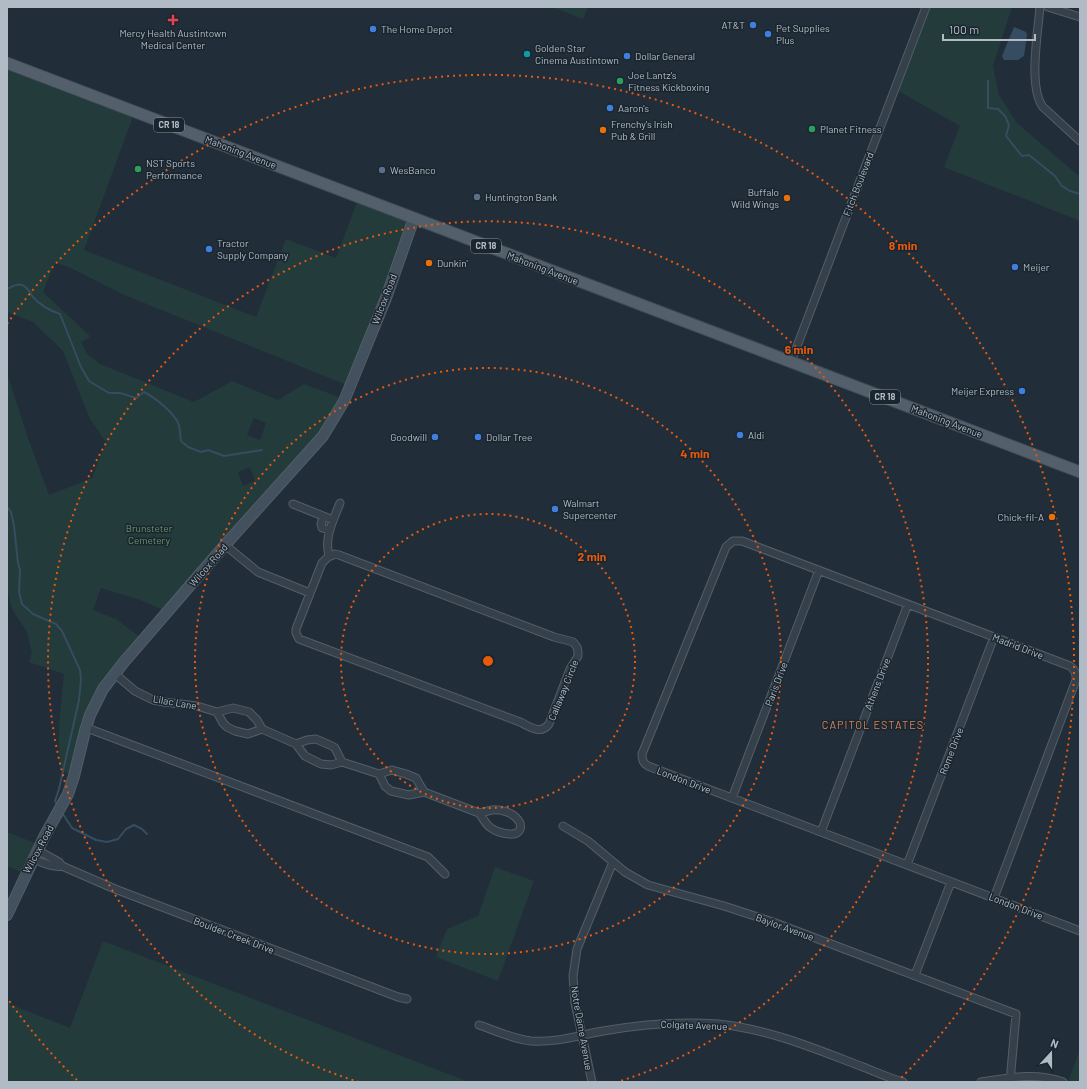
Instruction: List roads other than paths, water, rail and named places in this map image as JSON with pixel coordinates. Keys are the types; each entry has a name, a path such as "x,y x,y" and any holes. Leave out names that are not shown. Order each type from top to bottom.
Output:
{"main road":[{"name":"Mahoning Avenue","path":"7,63 1080,472"}],"street":[{"name":"Fitch Boulevard","path":"791,362 926,7"},
{"path":"1040,7 1035,63 1039,102 1080,141"},
{"path":"1048,7 1080,17"},
{"name":"Wilcox Road","path":"7,915 35,854 68,794 87,728 103,689 225,545 323,436 337,413 344,401 386,298 414,218"},
{"path":"329,556 327,549 329,530 340,503"},
{"path":"293,504 333,520"},
{"path":"323,517 321,524 322,528 329,530"},
{"name":"Madrid Drive","path":"733,541 742,541 1070,666 1073,669 1077,677 994,898"},
{"name":"London Drive","path":"733,541 726,547 642,758 645,764 1080,931"},
{"path":"225,545 258,572 310,593"},
{"name":"Callaway Circle","path":"339,555 554,637 573,642 577,647 578,656 570,669 549,724 545,729 537,730 302,640 298,637 296,629 322,563 329,556 339,555"},
{"name":"Paris Drive","path":"732,798 819,570"},
{"name":"Athens Drive","path":"821,832 908,604"},
{"name":"Rome Drive","path":"907,865 994,637"},
{"name":"Lilac Lane","path":"115,674 135,691 154,700 197,706 218,712 233,708 249,712 257,720 262,729 296,744 305,756 321,764 330,765 342,762 379,774 392,770 416,778 424,792"},
{"path":"218,712 222,723 235,731 248,734 262,729"},
{"path":"87,728 428,857 445,874"},
{"path":"296,744 312,739 332,746 338,753 342,762"},
{"path":"379,774 385,786 391,791 409,795 424,792 479,813 492,810 502,811 518,819 521,825 520,829 518,832 511,835 501,833 488,826 479,813"},
{"name":"Baylor Avenue","path":"563,826 588,841 625,872 648,885 724,906 773,922 1016,1014 1010,1080"},
{"name":"Boulder Creek Drive","path":"35,854 59,862 62,866 114,889 390,994 407,999"},
{"name":"Notre Dame Avenue","path":"592,1082 574,991 573,976 575,960 581,939 613,862"},
{"path":"915,975 951,882"},
{"name":"Colgate Avenue","path":"479,1025 512,1037 532,1041 552,1041 620,1028 667,1022 720,1024 784,1038 903,1082"},
{"path":"981,1082 1010,1080 1034,1076 1063,1082"}],"water":[{"path":"1014,27 1026,32 1027,35 1024,56 1018,60 1004,60 1002,56"}],"waterway":[{"path":"988,81 988,108 998,109 1005,116 1009,125 1006,136 1022,156 1029,155 1055,176 1062,186 1070,191 1080,194"},
{"path":"7,289 16,285 24,286 39,303 60,314 81,367 89,381 109,393 120,393 136,398 144,392 164,406 173,415 179,425 181,441 188,447 201,452 208,450 224,456 262,450"},
{"path":"7,507 11,512 14,526 20,570 19,592 22,604 33,614 56,624 62,631 80,670 81,679 79,700 55,801 58,806"},
{"path":"61,811 72,828 96,840 107,842 118,839 126,829 134,825 142,829 147,834"}],"place":[{"name":"Mercy Health Austintown Medical Center","path":"173,20"},
{"name":"AT&T","path":"753,25"},
{"name":"The Home Depot","path":"373,29"},
{"name":"Pet Supplies Plus","path":"768,34"},
{"name":"Golden Star Cinema Austintown","path":"527,54"},
{"name":"Dollar General","path":"627,56"},
{"name":"Joe Lantz's Fitness Kickboxing","path":"620,81"},
{"name":"Aaron's","path":"610,108"},
{"name":"Planet Fitness","path":"812,129"},
{"name":"Frenchy's Irish Pub & Grill","path":"603,130"},
{"name":"NST Sports Performance","path":"138,169"},
{"name":"WesBanco","path":"382,170"},
{"name":"Huntington Bank","path":"477,197"},
{"name":"Buffalo Wild Wings","path":"787,198"},
{"name":"Tractor Supply Company","path":"209,249"},
{"name":"Dunkin'","path":"429,263"},
{"name":"Meijer","path":"1015,267"},
{"name":"Meijer Express","path":"1022,391"},
{"name":"Aldi","path":"740,435"},
{"name":"Goodwill","path":"435,437"},
{"name":"Dollar Tree","path":"478,437"},
{"name":"Walmart Supercenter","path":"555,509"},
{"name":"Chick-fil-A","path":"1052,517"}],"district":[{"name":"CAPITOL ESTATES","path":"873,725"}],"park label":[{"name":"Brunsteter Cemetery","path":"149,534"}]}
